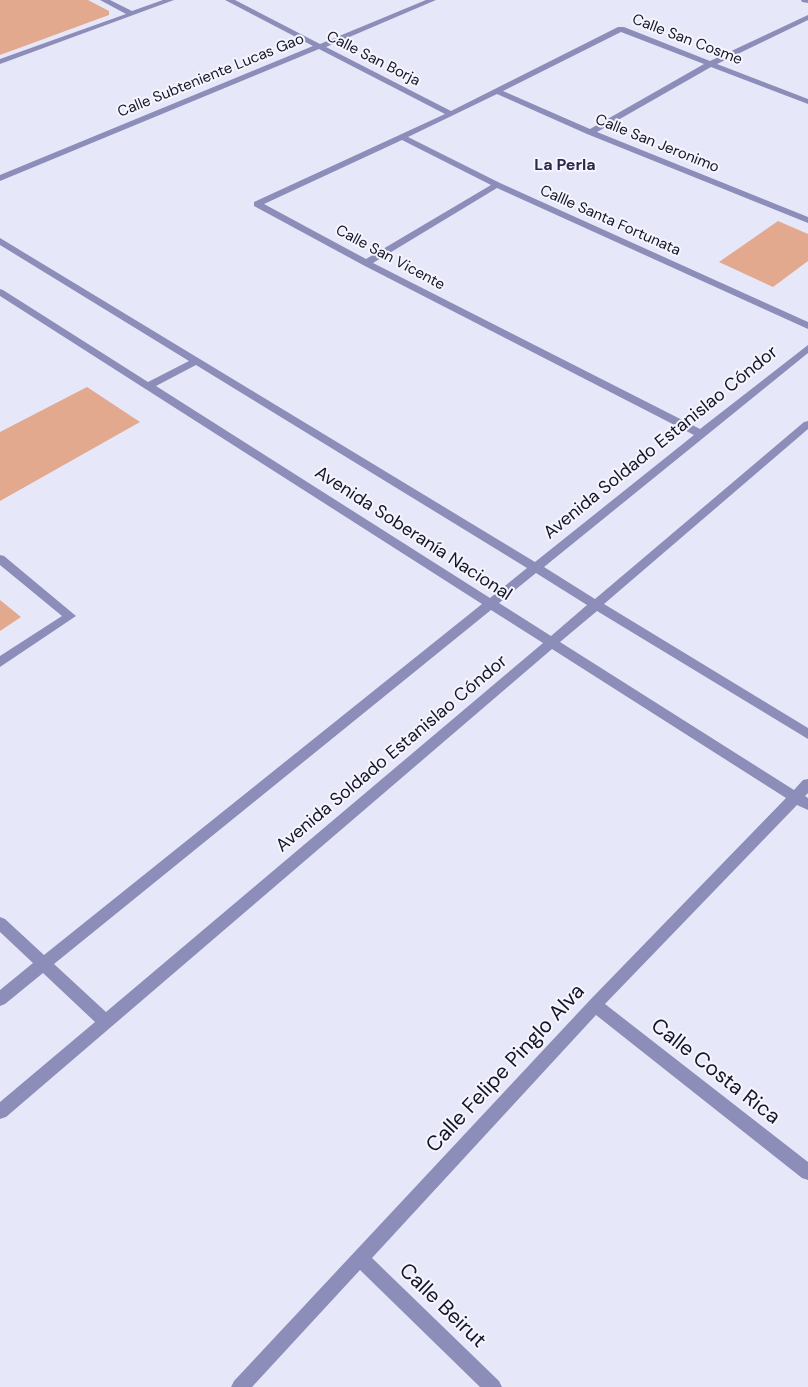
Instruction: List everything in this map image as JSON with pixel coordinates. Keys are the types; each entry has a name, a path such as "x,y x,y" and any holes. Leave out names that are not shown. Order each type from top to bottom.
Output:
{"street":[{"path":"104,0 132,14"},
{"path":"0,62 170,0"},
{"name":"Calle San Borja","path":"229,0 451,114"},
{"name":"Calle Subteniente Lucas Gao","path":"0,178 432,0"},
{"path":"590,132 710,64 808,17"},
{"name":"Calle San Cosme","path":"451,114 621,29 808,102"},
{"name":"Calle San Jeronimo","path":"497,91 590,132 808,220"},
{"name":"Calle San Vicente","path":"451,114 257,204 366,263 701,434"},
{"name":"Callle Santa Fortunata","path":"402,137 497,184 808,326"},
{"path":"366,263 497,184"},
{"name":"Avenida Soberanía Nacional","path":"0,242 808,734"},
{"name":"Avenida Soberanía Nacional","path":"0,292 802,801"},
{"name":"Avenida Soldado Estanislao Cóndor","path":"0,999 808,348"},
{"path":"148,386 196,361"},
{"name":"Avenida Soldado Estanislao Cóndor","path":"0,1112 808,424"},
{"path":"0,559 70,616 0,662"},
{"name":"Calle Felipe Pinglo Alva","path":"240,1387 595,1005 802,801 808,784"},
{"path":"0,923 106,1022"},
{"name":"Calle Costa Rica","path":"595,1005 808,1172"},
{"name":"Calle Beirut","path":"360,1258 493,1387"}],"shaded area":[{"path":"0,0 88,0 109,11 109,15 0,55"},
{"path":"778,221 808,234 808,261 773,287 719,262"},
{"path":"87,387 140,422 0,501 0,432"},
{"path":"0,600 21,617 0,631"}],"district":[{"name":"La Perla","path":"565,166"}]}
